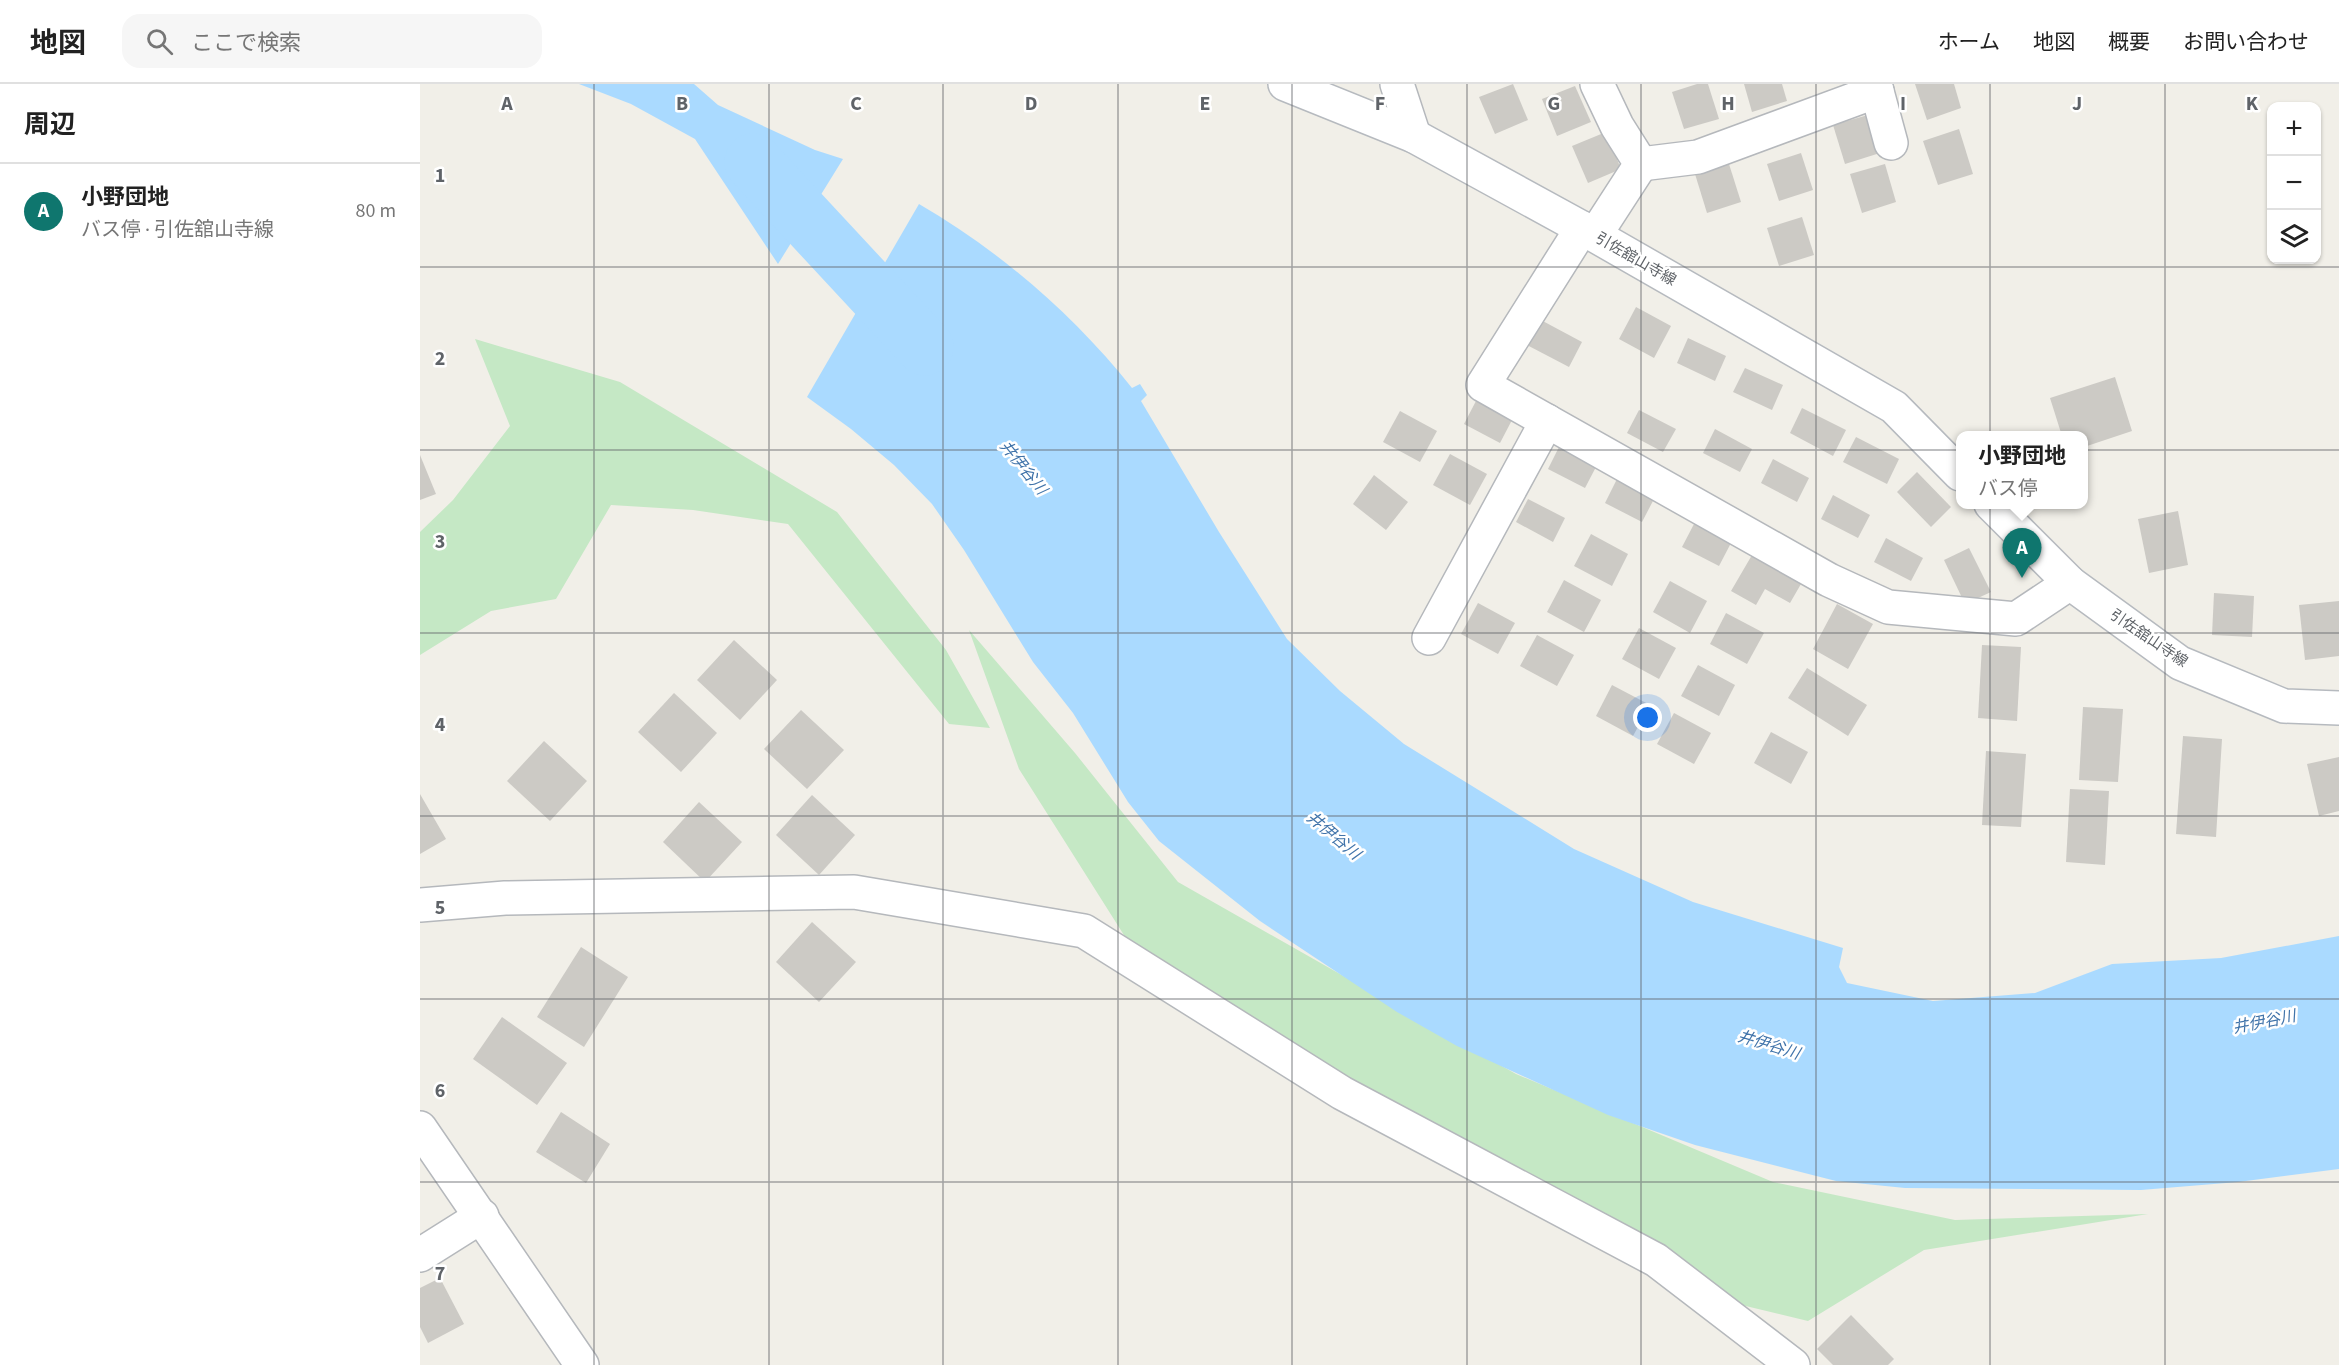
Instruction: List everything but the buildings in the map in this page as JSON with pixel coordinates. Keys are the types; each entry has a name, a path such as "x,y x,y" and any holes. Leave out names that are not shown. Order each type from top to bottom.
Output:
{"street":[{"name":"引佐舘山寺線","path":"1285,84 1414,136 1589,232 1894,407 1956,470"},
{"path":"1397,84 1414,136"},
{"path":"1597,84 1617,126 1641,164"},
{"path":"1891,143 1876,87 1698,157 1641,164 1589,232 1483,385 1829,580 1888,607 2016,619 2070,583"},
{"path":"1429,638 1547,421"},
{"name":"引佐舘山寺線","path":"1996,509 2070,583 2180,663 2284,705 2339,708"},
{"path":"420,905 505,898 854,892 1084,931 1342,1093 1656,1260 1793,1365"},
{"path":"420,1128 582,1365"},
{"path":"420,1255 482,1216"}],"green space":[{"path":"475,339 620,382 837,512 946,650 990,728 949,724 788,524 693,510 611,505 556,599 491,611 420,655 420,532 453,500 510,426"},
{"path":"969,630 1075,753 1178,882 1516,1074 1773,1182 1955,1220 2148,1214 1924,1250 1808,1321 1700,1295 1134,951 1019,769"}],"water":[{"path":"579,84 694,84 718,105 815,150 843,159 778,264 695,139 631,104"},
{"path":"919,204 949,222 1007,264 1086,335 1132,388 1140,384 1147,395 1141,401 1219,532 1287,639 1340,691 1404,744 1574,849 1693,902 1843,948 1839,967 1847,983 1933,1001 2035,993 2112,964 2221,958 2339,936 2339,1169 2238,1182 2141,1190 1905,1188 1836,1181 1695,1145 1608,1115 1457,1046 1397,1012 1260,921 1159,841 1128,802 1073,713 1033,662 964,550 932,504 894,465 851,429 807,397"}],"waterway":[{"name":"井伊谷川","path":"753,162 925,347"}],"place":[{"name":"小野団地","path":"2022,578"}]}
